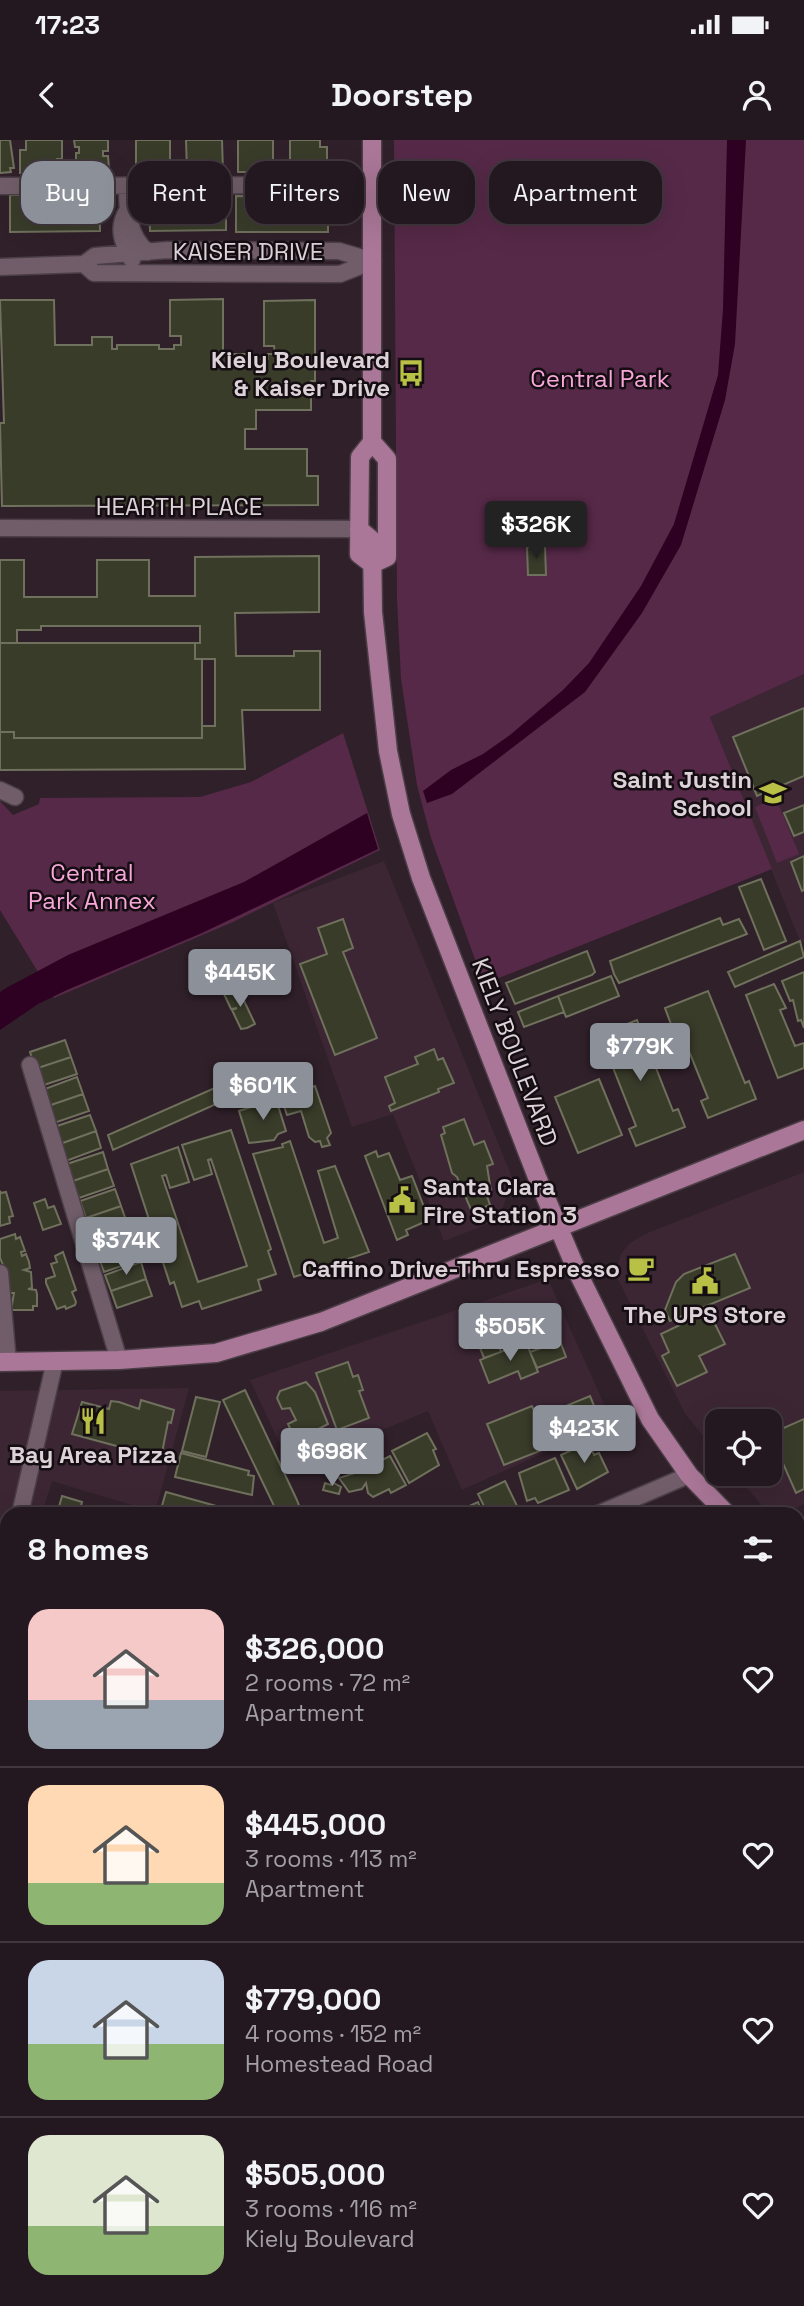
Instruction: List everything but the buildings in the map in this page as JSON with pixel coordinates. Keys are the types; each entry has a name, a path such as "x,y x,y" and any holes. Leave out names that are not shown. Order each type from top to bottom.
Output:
{"main road":[{"name":"KIELY BOULEVARD","path":"372,140 372,442 360,457 359,554 372,564 378,669 388,751 401,814 421,878 558,1227 650,1419 689,1475 720,1507"},
{"name":"KIELY BOULEVARD","path":"372,442 387,459 387,557 372,564"},
{"path":"4,1362 119,1360 216,1353 264,1340 321,1322 804,1130"}],"street":[{"path":"0,186 372,185"},
{"path":"127,186 127,211 132,220 135,240 148,252"},
{"path":"127,211 121,220 121,236 139,273"},
{"name":"KAISER DRIVE","path":"0,267 84,264 95,256 148,252 339,251 373,261"},
{"name":"KAISER DRIVE","path":"84,264 94,273 340,274 373,261"},
{"name":"HEARTH PLACE","path":"0,528 359,529"},
{"path":"30,1065 119,1360"},
{"path":"0,1273 4,1362"},
{"path":"22,1507 55,1361"},
{"path":"614,1507 689,1475"}],"shaded area":[{"path":"727,140 746,140 735,344 725,400 681,545 642,613 585,692 452,794 427,803 423,791 451,770 483,754 510,735 563,690 589,663 641,586 674,524 718,375 723,309"},
{"name":"Saint Justin School","path":"804,674 804,943 800,941 710,717"},
{"path":"367,813 378,849 202,933 67,990 38,1004 0,1030 0,992 8,987 68,955 244,882"},
{"path":"384,861 513,1180 498,1220 444,1241 393,1114 352,1127 273,903"},
{"path":"804,1172 804,1504 798,1507 763,1507 745,1486 782,1486 782,1409 705,1409 705,1438 686,1415 617,1277 621,1254 630,1243 645,1234"},
{"path":"548,1279 612,1422 462,1490 428,1411 291,1468 250,1380"},
{"path":"189,1388 156,1507 138,1507 52,1481 44,1507 0,1507 0,1391"}],"green space":[{"name":"Central Park","path":"394,140 804,140 804,674 710,717 772,869 484,984 431,838 417,785 401,679 397,599 395,224 475,224 475,161 394,161"},
{"name":"Central Park Annex","path":"343,733 380,850 233,922 54,998 0,910 0,801 13,815 39,804 40,798 200,797 251,782"},
{"path":"776,798 799,854 777,863 755,807"}],"place":[{"name":"Kiely Boulevard & Kaiser Drive","path":"411,373"},
{"name":"Saint Justin School","path":"773,793"},
{"name":"Santa Clara Fire Station 3","path":"402,1200"},
{"name":"Caffino Drive-Thru Espresso","path":"641,1268"},
{"name":"The UPS Store","path":"705,1281"},
{"name":"Bay Area Pizza","path":"93,1421"}]}
